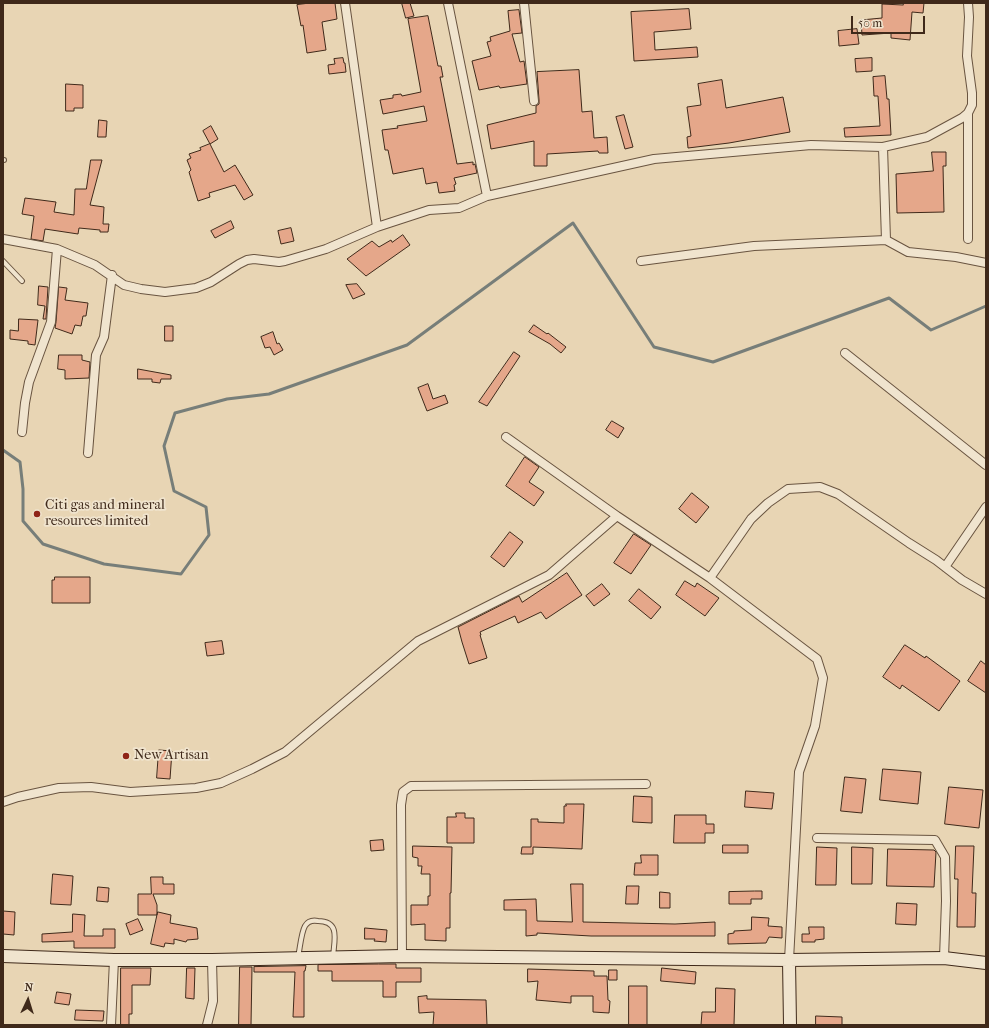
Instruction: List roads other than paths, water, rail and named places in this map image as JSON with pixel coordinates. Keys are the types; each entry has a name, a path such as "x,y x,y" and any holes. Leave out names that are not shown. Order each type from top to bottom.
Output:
{"main road":[{"path":"3,956 114,960 212,960 402,956 789,960 944,958 986,963"},
{"path":"789,960 790,1025"}],"street":[{"path":"345,3 377,227"},
{"path":"448,3 486,196"},
{"path":"524,3 534,100"},
{"path":"968,3 969,17 967,56 972,105 968,113 968,239"},
{"path":"3,239 57,249 96,265 124,284 141,289 165,292 196,288 211,282 238,264 248,260 254,259 279,262 326,250 377,227 428,210 459,208 486,196 654,159 811,145 883,147 927,137 968,113"},
{"path":"883,147 886,240"},
{"path":"641,261 754,246 886,240 908,252 956,257 986,263"},
{"path":"22,432 29,382 51,322 57,249"},
{"path":"88,453 96,355 104,337 112,275"},
{"path":"845,353 986,465"},
{"path":"506,438 617,516 710,578 817,659 823,678 815,726 799,772 789,960"},
{"path":"710,578 751,519 768,503 788,489 820,487 838,494 945,566 962,580 986,594"},
{"path":"945,566 986,507"},
{"path":"3,802 58,788 91,787 130,792 196,788 221,783 252,770 285,752 418,641 549,575 617,516"},
{"path":"402,956 401,805 403,792 411,786 646,784"},
{"path":"817,838 935,840 945,857 946,901 944,958"},
{"path":"111,1025 114,960"},
{"path":"207,1025 213,1001 212,960"}],"lane":[{"path":"3,261 22,280"},
{"path":"298,958 304,927 312,920 326,921 333,927 333,957"}],"waterway":[{"path":"3,450 20,462 23,489 23,521 43,544 104,564 181,574 209,535 206,507 174,491 164,446 175,413 227,399 269,394 407,345 573,223 654,347 713,362 889,298 931,330 986,306"}],"place":[{"name":"Citi gas and mineral resources limited","path":"37,514"},
{"name":"New Artisan","path":"126,756"}]}
